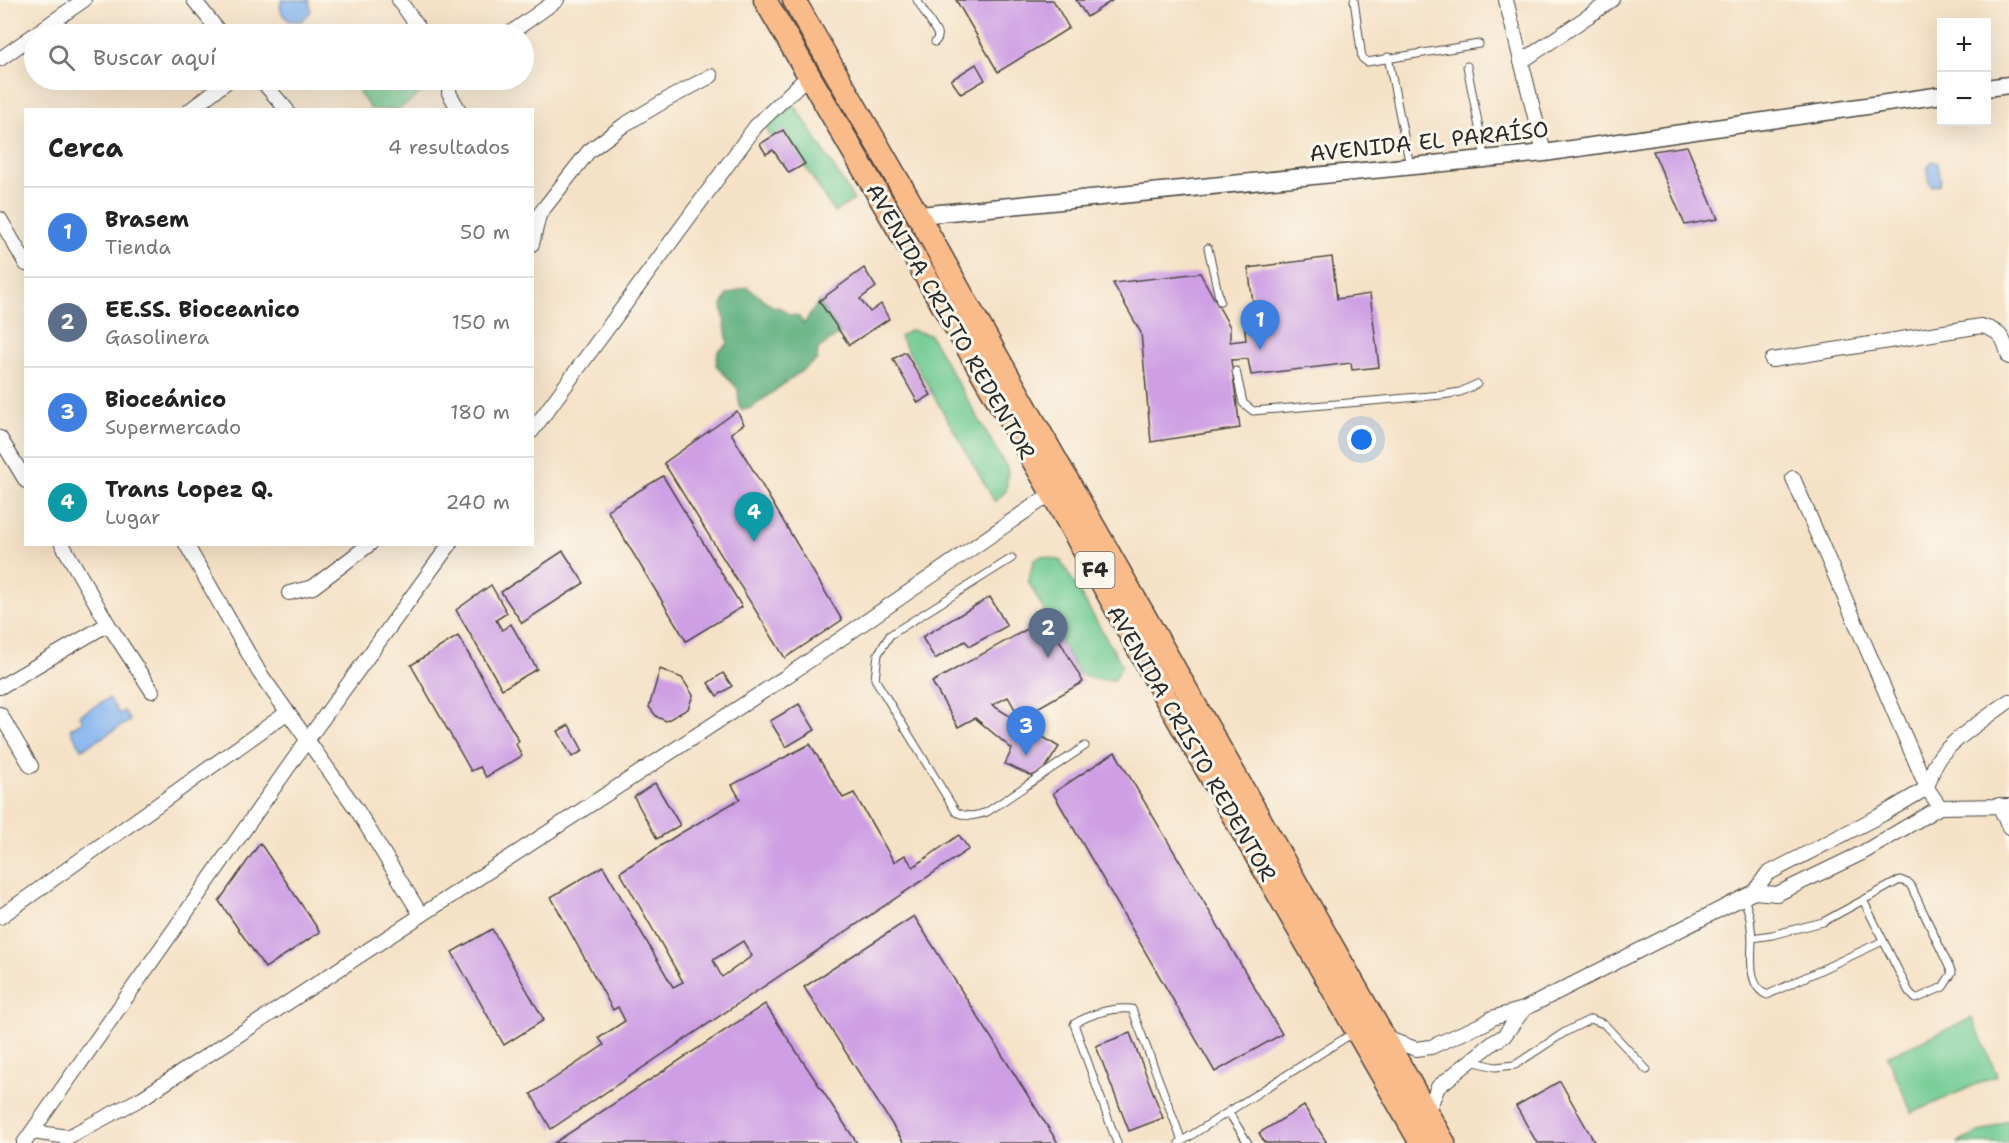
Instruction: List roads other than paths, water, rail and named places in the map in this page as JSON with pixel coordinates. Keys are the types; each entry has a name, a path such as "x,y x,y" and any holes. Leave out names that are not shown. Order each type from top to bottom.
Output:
{"highway":[{"name":"AVENIDA CRISTO REDENTOR","path":"765,0 1052,493 1164,695 1421,1143"},
{"name":"AVENIDA CRISTO REDENTOR","path":"794,0 847,94 920,215 967,304 1444,1143"}],"street":[{"path":"50,24 84,0"},
{"path":"194,0 213,24"},
{"path":"399,0 416,24"},
{"path":"523,24 557,0"},
{"path":"1506,0 1544,153"},
{"path":"1521,62 1612,0"},
{"path":"0,59 24,43"},
{"path":"534,228 536,211 590,151 649,110 711,76"},
{"path":"534,428 756,126 808,76"},
{"path":"1991,87 2009,85"},
{"path":"193,108 216,90"},
{"path":"270,90 285,108"},
{"path":"449,90 458,108"},
{"name":"AVENIDA EL PARAÍSO","path":"920,215 1544,153 1937,96"},
{"path":"0,219 24,261"},
{"path":"1772,360 1981,326 1995,330 2005,342 2009,357"},
{"path":"0,438 24,478"},
{"path":"1793,478 1927,788 1940,807"},
{"path":"28,1137 69,1140 142,1098 784,678 1052,493"},
{"path":"63,546 108,624 152,691"},
{"path":"187,546 259,672 357,810 421,915"},
{"path":"289,593 313,587 367,546"},
{"path":"28,1137 308,739 449,546"},
{"path":"0,687 108,624"},
{"path":"1386,1038 1416,1049 1431,1047 1492,1018 1524,1009 1749,895 1767,874 1927,788 1932,771 1941,755 1968,731 2009,701"},
{"path":"0,917 288,712"},
{"path":"0,714 31,765"},
{"path":"1749,895 1777,894 1862,853 1940,807 2004,805 2009,827"},
{"path":"1851,830 1862,853"},
{"path":"1427,1113 1438,1088 1504,1036 1524,1009"}],"lane":[{"path":"916,0 938,33 935,42"},
{"path":"1354,0 1362,58 1367,62 1479,44"},
{"path":"1388,57 1410,166"},
{"path":"1467,66 1485,159"},
{"path":"1208,248 1220,301"},
{"path":"1236,371 1243,403 1252,411 1442,395 1460,392 1477,384"},
{"path":"1012,558 891,635 878,654 875,679 956,812 964,816 987,812 1085,746"},
{"path":"1752,938 1823,922 1863,900 1900,880 1910,884 1952,973 1943,987 1916,999 1909,992 1863,900"},
{"path":"1749,895 1753,982 1760,992 1767,995 1883,940"},
{"path":"1117,1143 1074,1024 1087,1016 1117,1008 1132,1009 1180,1142 1357,1030"},
{"path":"1471,1061 1495,1067 1515,1065 1565,1032 1591,1019 1604,1024 1647,1070"},
{"path":"1229,1113 1248,1143"}],"water":[{"path":"282,0 309,0 311,11 302,21 290,21 282,12 280,6"},
{"path":"1932,161 1938,163 1941,181 1932,186 1929,182 1927,168"},
{"path":"109,698 119,714 124,711 130,721 82,749 70,729 83,721 80,715"}],"place":[{"name":"Brasem","path":"1260,350"},
{"name":"Trans Lopez Q.","path":"754,542"},
{"name":"EE.SS. Bioceanico","path":"1048,658"},
{"name":"Bioceánico","path":"1026,756"}]}
